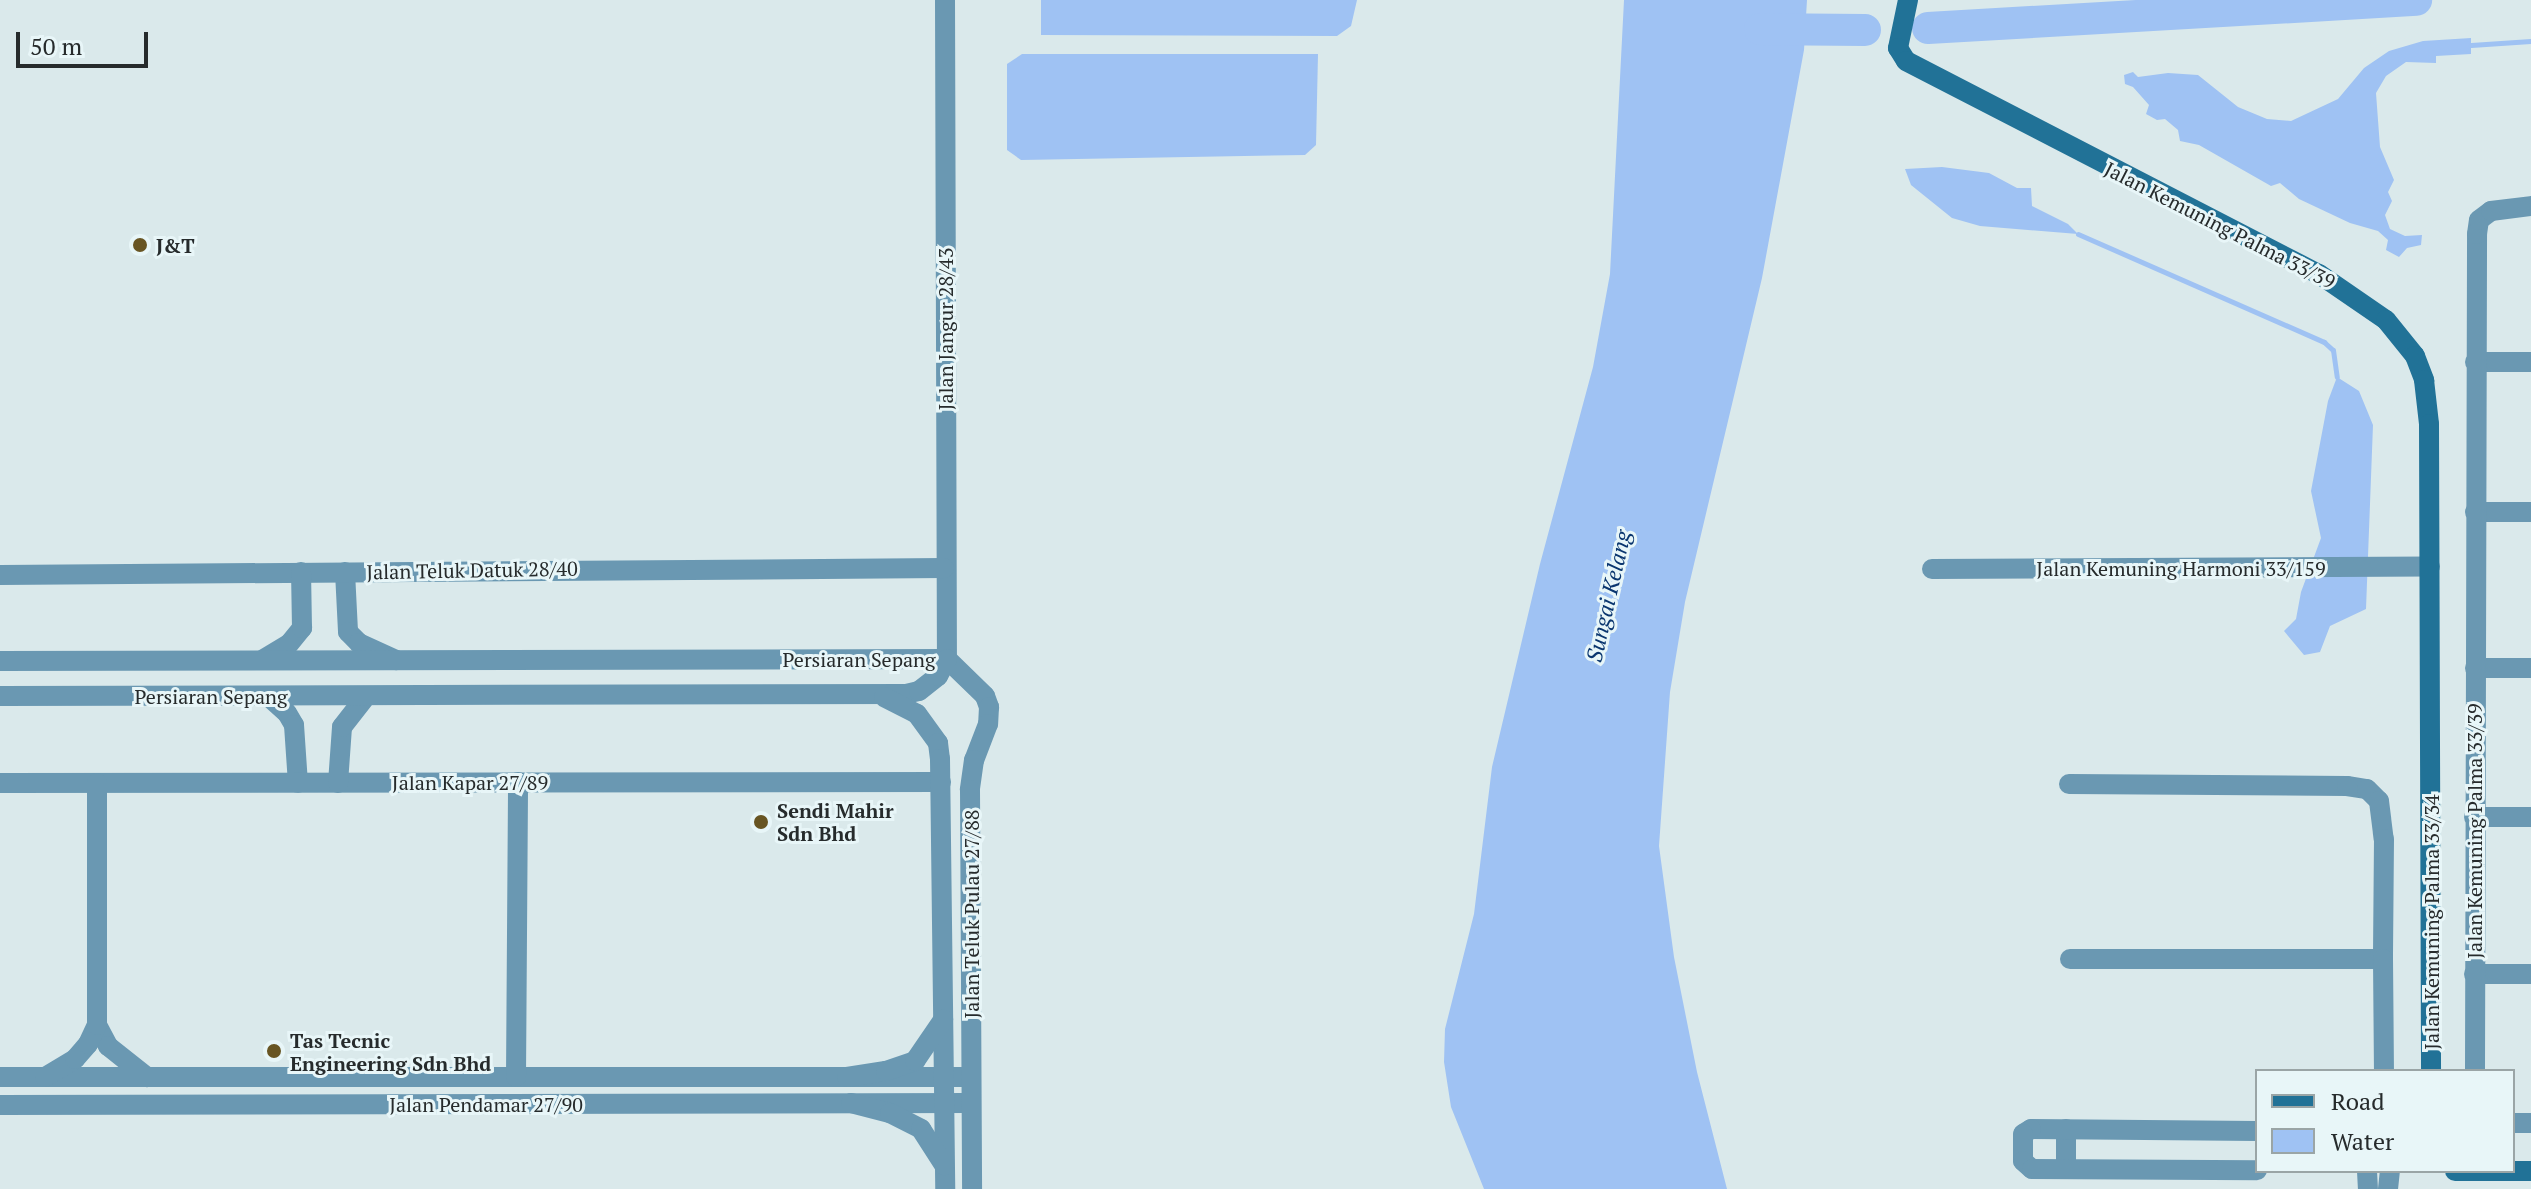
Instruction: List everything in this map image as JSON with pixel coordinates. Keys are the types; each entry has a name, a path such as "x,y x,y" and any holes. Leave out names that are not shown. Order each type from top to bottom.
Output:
{"main road":[{"name":"Jalan Kemuning Palma 33/39","path":"1908,0 1898,48 1906,61 2319,274 2386,320 2415,356 2424,380 2429,424 2430,773"},
{"name":"Jalan Kemuning Palma 33/34","path":"2430,773 2431,1069"}],"street":[{"name":"Jalan Jangur 28/43","path":"945,0 944,568 947,659"},
{"name":"Jalan Kemuning Palma 33/39","path":"2475,1069 2476,255 2479,220 2498,208 2531,206"},
{"path":"2475,362 2531,362"},
{"path":"2475,512 2531,512"},
{"name":"Jalan Kemuning Harmoni 33/159","path":"1932,569 2430,566"},
{"name":"Jalan Teluk Datuk 28/40","path":"0,575 944,568"},
{"path":"262,660 289,644 302,628 301,572"},
{"path":"345,572 348,632 359,643 396,660"},
{"name":"Persiaran Sepang","path":"0,661 947,659 938,676 919,691 880,695 0,696"},
{"name":"Jalan Teluk Pulau 27/88","path":"947,659 985,696 989,707 988,724 974,760 970,790 972,1189"},
{"path":"710,660 711,695"},
{"path":"2475,668 2531,668"},
{"name":"Jalan Teluk Pulau 27/88","path":"880,695 903,704 930,729 938,743 945,1179"},
{"path":"268,696 287,713 294,725 298,783"},
{"path":"338,783 342,727 366,696"},
{"path":"516,1077 518,782"},
{"name":"Jalan Kapar 27/89","path":"0,783 941,782"},
{"path":"45,1077 75,1059 88,1044 97,1025 97,783"},
{"path":"2069,784 2347,786 2367,789 2379,801 2384,839 2380,959 2384,1069"},
{"path":"2474,817 2531,817"},
{"path":"2070,959 2380,959"},
{"path":"2474,974 2531,974"},
{"path":"847,1077 886,1071 915,1061 944,1018"},
{"path":"97,1025 108,1046 147,1077"},
{"name":"Jalan Pendamar 27/90","path":"0,1077 971,1077"},
{"path":"851,1103 890,1113 921,1129 945,1179"},
{"name":"Jalan Pendamar 27/90","path":"0,1105 971,1103"},
{"path":"2066,1129 2066,1169"},
{"path":"2255,1131 2026,1130 2023,1161 2032,1169 2255,1170"}],"water":[{"path":"1041,0 1357,0 1351,26 1337,36 1041,35"},
{"name":"Sungai Kelang","path":"1624,0 1807,0 1804,50 1762,278 1685,602 1670,692 1659,846 1674,957 1697,1072 1727,1189 1484,1189 1451,1107 1444,1062 1445,1029 1474,914 1492,767 1540,564 1593,367 1610,274"},
{"path":"2471,38 2471,54 2436,56 2436,63 2406,62 2386,76 2376,93 2380,147 2394,180 2388,192 2392,201 2385,215 2390,229 2405,236 2422,235 2421,245 2407,248 2399,257 2386,250 2388,240 2378,231 2350,223 2299,199 2280,183 2271,186 2199,145 2180,141 2178,130 2165,119 2157,120 2146,114 2149,105 2133,87 2125,84 2124,75 2133,72 2138,77 2168,73 2198,75 2238,107 2267,119 2291,121 2338,99 2364,68 2389,51 2423,41"},
{"path":"1022,54 1318,54 1316,145 1305,155 1021,160 1007,150 1007,64"},
{"path":"1942,167 1989,173 2017,188 2031,188 2032,206 2068,224 2078,234 1980,226 1952,218 1911,185 1905,169"},
{"path":"2337,377 2359,391 2373,425 2366,609 2330,626 2320,652 2304,655 2284,631 2296,619 2301,592 2321,538 2311,491 2328,401"}],"waterway":[{"path":"1928,28 2416,0"},
{"path":"1760,29 1865,30"},
{"path":"2471,45 2531,41"},
{"path":"2078,234 2324,342 2333,350 2337,377"}],"place":[{"name":"J&T","path":"140,245"},
{"name":"Sendi Mahir Sdn Bhd","path":"761,822"},
{"name":"Tas Tecnic Engineering Sdn Bhd","path":"274,1051"}]}
